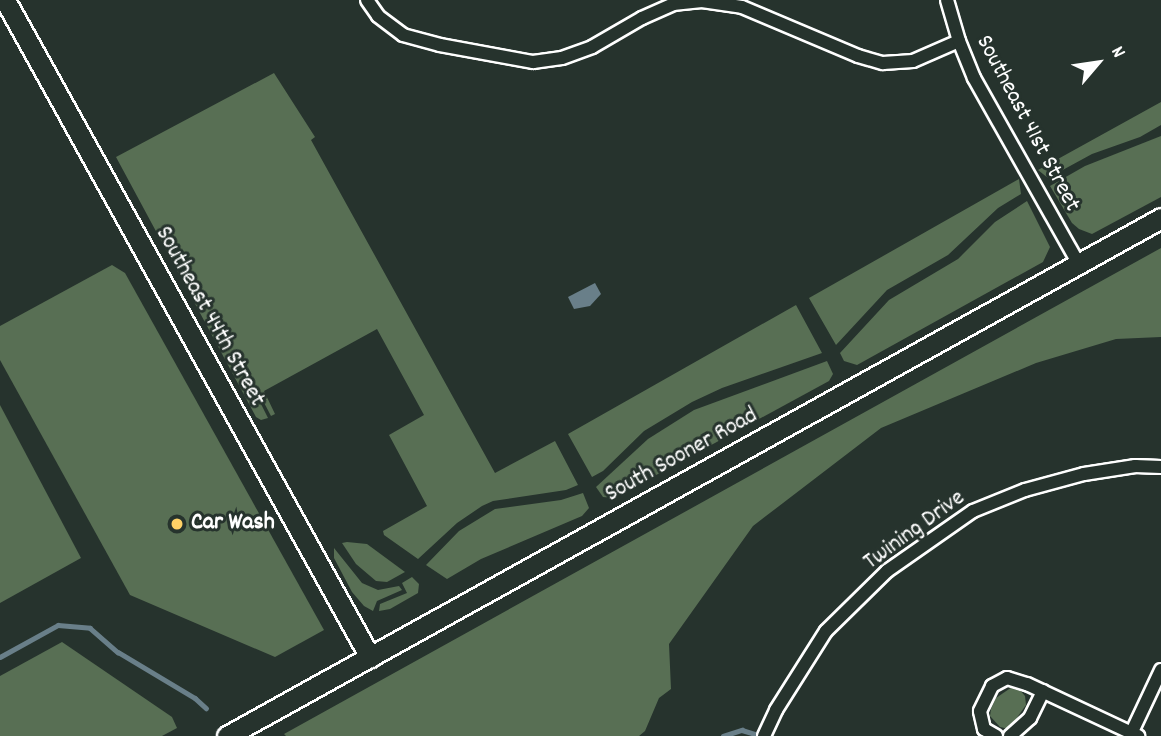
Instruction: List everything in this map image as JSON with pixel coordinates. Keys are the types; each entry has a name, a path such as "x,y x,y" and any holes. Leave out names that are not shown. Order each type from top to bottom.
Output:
{"main road":[{"name":"Southeast 44th Street","path":"5,0 370,657"},
{"name":"South Sooner Road","path":"227,736 1161,218"}],"street":[{"path":"367,0 378,16 403,35 440,46 533,62 562,58 592,47 642,18 673,4 702,1 742,7 858,56 883,63 913,61 959,41"},
{"name":"Southeast 41st Street","path":"947,0 974,78 1079,264"},
{"name":"Twining Drive","path":"766,733 827,631 887,571 973,511 1025,490 1084,474 1135,466 1161,467"},
{"path":"996,736 984,729 981,720 984,699 992,686 1007,678 1043,691 1133,735 1161,670"},
{"path":"1010,736 1030,718 1043,691"}],"green space":[{"path":"274,73 315,137 311,140 495,473 555,441 578,485 566,490 493,501 482,506 457,523 418,559 384,535 383,531 427,506 389,435 424,415 377,329 264,391 275,414 271,416 260,395 257,396 268,418 261,420 256,417 116,157"},
{"path":"1161,102 1161,125 1140,137 1092,154 1048,178 1038,170"},
{"path":"1161,136 1161,197 1092,234 1072,223 1050,186 1085,166"},
{"path":"1019,179 1021,194 998,208 948,255 887,290 836,345 809,298"},
{"path":"1027,201 1050,247 1043,262 857,365 844,361 840,353 889,300 958,259 995,222"},
{"path":"1161,248 1161,337 1116,339 1036,363 881,428 753,526 669,644 671,689 659,698 645,731 639,736 284,734"},
{"name":"Car Wash","path":"112,265 125,273 324,630 275,657 130,595 0,360 0,326"},
{"path":"796,305 822,353 722,388 692,402 644,431 603,471 592,477 568,434"},
{"path":"827,361 833,374 829,381 614,498 603,497 596,487 648,439 694,410"},
{"path":"0,405 81,558 0,603"},
{"path":"583,493 589,508 582,516 481,559 447,579 426,565 459,531 495,509 561,500"},
{"path":"342,543 367,544 405,572 387,582 376,581 356,564"},
{"path":"334,548 362,583 378,590 399,586 402,590 377,601 373,611 364,606 352,592 334,558"},
{"path":"412,577 419,584 418,593 390,609 379,611 380,604 407,593 402,583"},
{"path":"62,642 172,717 177,728 162,736 0,736 0,676"},
{"path":"1012,687 1019,689 1025,696 1026,705 1009,729 1000,727 990,716 996,698"}],"water":[{"path":"595,283 601,294 590,306 574,309 568,297"}],"waterway":[{"path":"0,657 58,625 90,628 118,652 195,698 206,708"},
{"path":"723,736 742,730 762,736"}],"place":[{"name":"Car Wash","path":"177,524"}]}
